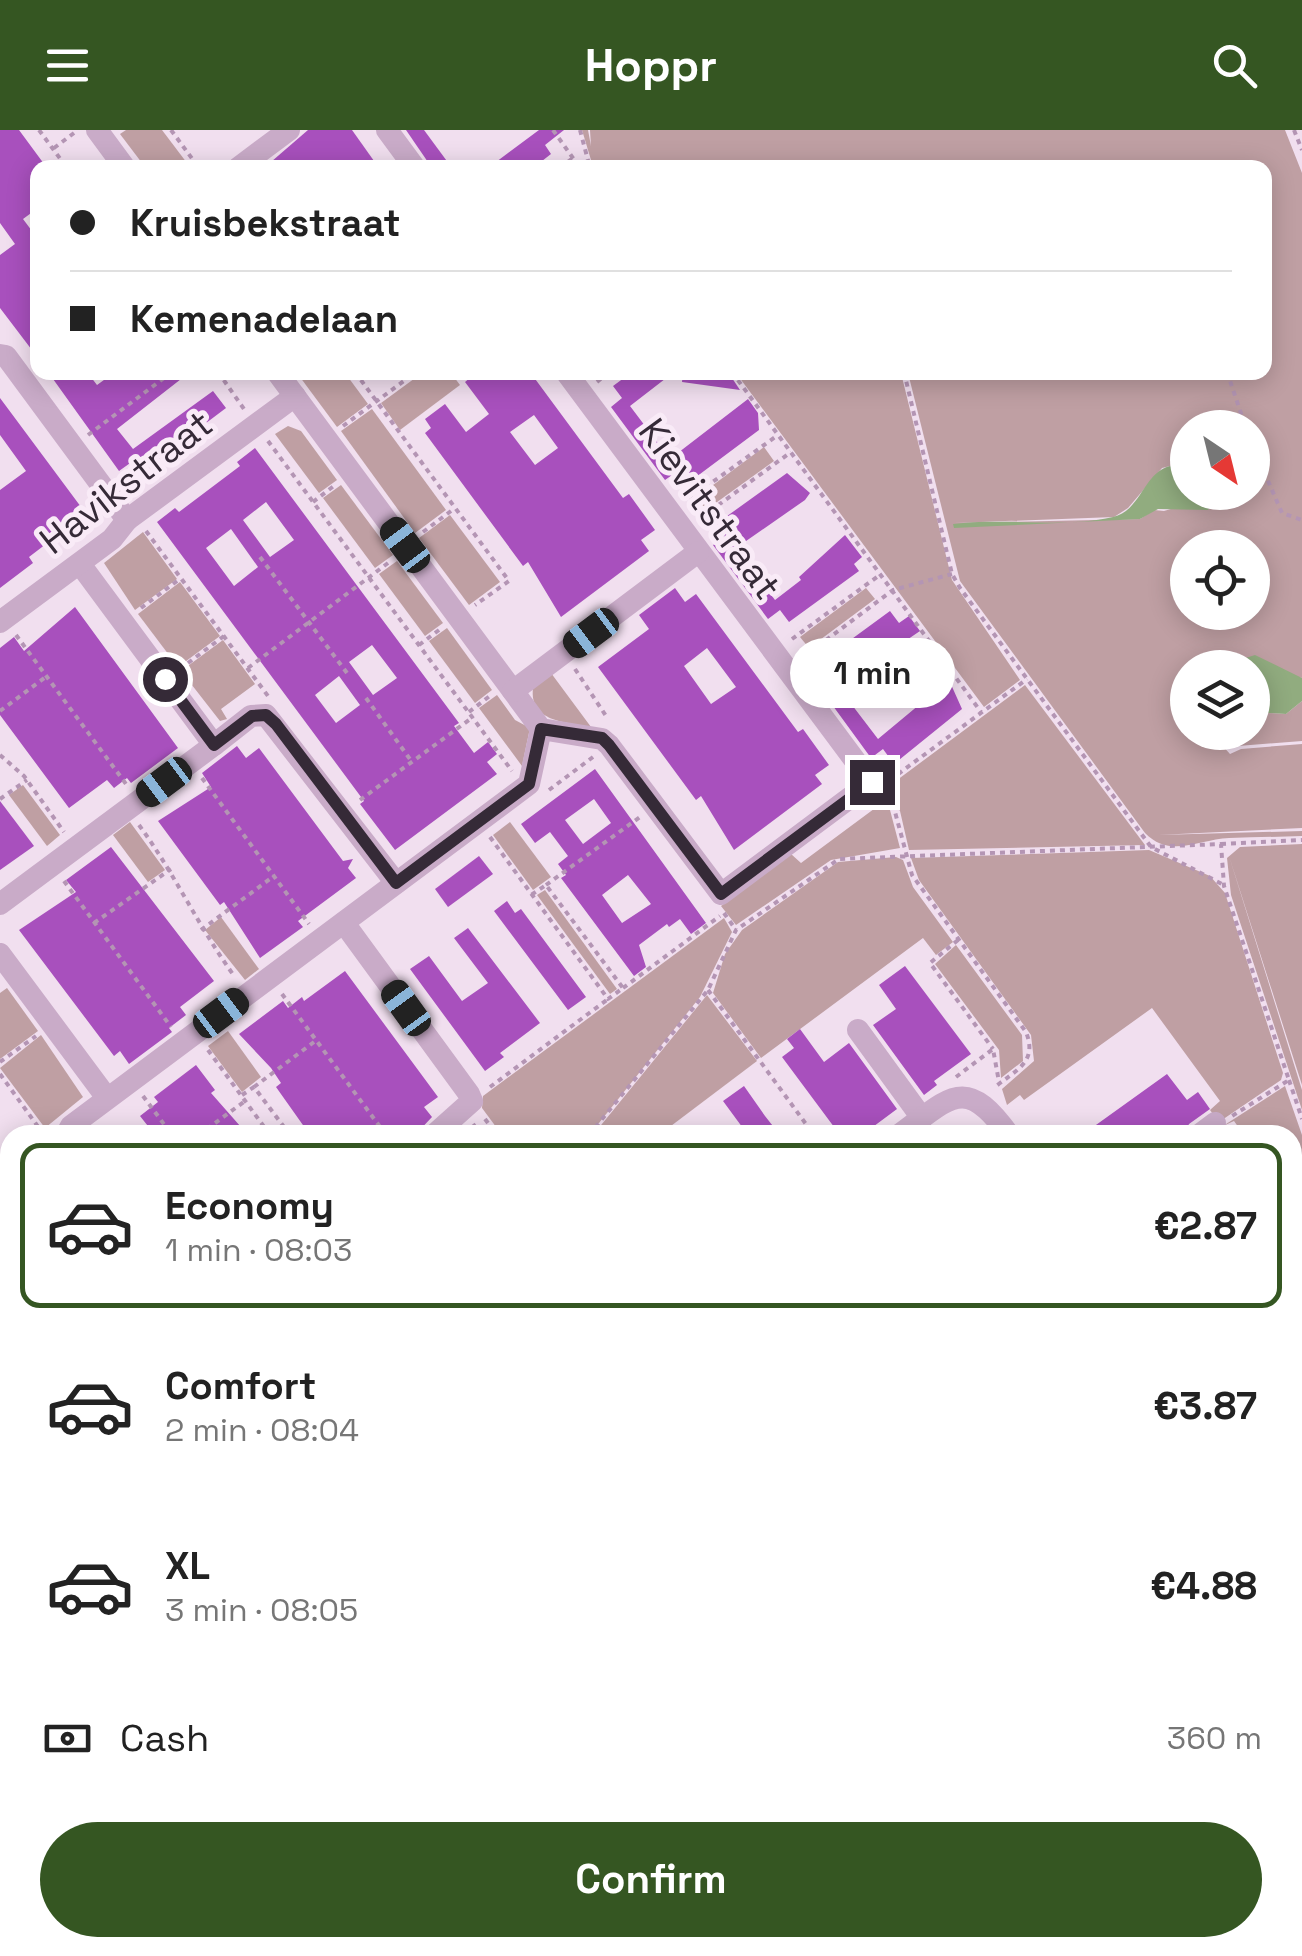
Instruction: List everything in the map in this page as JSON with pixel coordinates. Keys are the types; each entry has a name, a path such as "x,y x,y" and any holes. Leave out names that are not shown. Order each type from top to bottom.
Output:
{"street":[{"path":"97,130 119,160"},
{"path":"249,160 288,130"},
{"path":"387,130 409,160"},
{"path":"0,355 6,356 130,517"},
{"path":"283,380 541,729 597,749 655,806 722,904 876,784"},
{"name":"Kievitstraat","path":"572,380 876,784"},
{"name":"Havikstraat","path":"2,620 112,539 130,517 294,396"},
{"path":"510,687 564,653 698,552"},
{"path":"80,564 214,745"},
{"path":"0,904 252,716 266,715 396,883"},
{"path":"72,1125 529,784 541,729"},
{"path":"344,923 472,1101 445,1125"},
{"path":"0,954 107,1098"},
{"path":"858,1030 922,1118"},
{"path":"913,1125 944,1102 972,1098 999,1125"}],"path":[{"path":"39,130 61,160"},
{"path":"53,148 78,130"},
{"path":"171,130 193,160"},
{"path":"552,130 573,158 570,160"},
{"path":"580,130 588,160"},
{"path":"1294,130 1302,150"},
{"path":"73,446 161,380"},
{"path":"224,380 518,778 546,792 597,749 609,716 564,653"},
{"path":"360,380 509,580 419,645"},
{"path":"326,439 405,380"},
{"path":"738,380 981,712"},
{"path":"906,380 952,574 1152,847 1224,886"},
{"path":"1230,380 1240,410"},
{"path":"676,522 778,434"},
{"path":"676,522 791,452"},
{"path":"313,502 351,473"},
{"path":"1270,485 1282,513 1302,520"},
{"path":"248,668 455,508"},
{"path":"130,517 181,578 268,696 266,715"},
{"path":"260,556 347,674"},
{"path":"780,661 881,574"},
{"path":"780,661 893,590 952,574"},
{"path":"123,622 181,578"},
{"path":"2,620 46,676 133,805 201,930 247,994"},
{"path":"165,679 224,636"},
{"path":"0,710 46,676"},
{"path":"993,1048 953,1079 972,1098 1026,1064 1032,1046 1026,1032 912,875 895,812 876,784 1027,679"},
{"path":"468,712 510,687"},
{"path":"366,698 412,762"},
{"path":"343,812 473,718"},
{"path":"0,755 26,780 75,848"},
{"path":"190,762 321,940"},
{"path":"0,799 26,780"},
{"path":"531,895 655,806"},
{"path":"479,821 608,999"},
{"path":"598,1125 708,990 736,930 826,866 856,856 1302,840"},
{"path":"1221,844 1224,886 1302,1120"},
{"path":"52,866 263,1125"},
{"path":"94,922 171,869"},
{"path":"201,930 274,876"},
{"path":"546,885 623,988"},
{"path":"472,1101 623,988 722,904"},
{"path":"958,940 930,962 993,1048 1000,1083"},
{"path":"270,978 379,1125"},
{"path":"708,990 807,1125"},
{"path":"0,1062 52,1024"},
{"path":"211,1125 254,1086 316,1040"},
{"path":"0,1074 37,1125"},
{"path":"132,1080 165,1125"},
{"path":"1218,1125 1289,1080"},
{"path":"254,1086 283,1125"}],"shaded area":[{"path":"126,130 162,130 185,160 140,160 120,134"},
{"path":"582,130 588,130 591,146 590,130 1285,130 1302,173 1302,678 1270,669 1270,650 1170,650 1170,750 1226,750 1230,754 1302,744 1302,828 1158,835 1302,831 1302,836 1229,838 1175,846 1155,841 1145,833 960,581 910,380 1272,380 1272,160 591,160"},
{"path":"302,380 350,380 368,404 337,427"},
{"path":"412,380 456,380 460,385 400,430 381,403"},
{"path":"741,380 903,380 952,580 1020,680 984,707"},
{"path":"372,409 446,510 415,533 341,431"},
{"path":"288,426 301,431 337,480 319,493 275,434"},
{"path":"764,447 774,461 706,510 697,497"},
{"path":"1170,466 1170,509 1158,509 1140,519 954,528 953,524 973,522 1074,522 1113,517 1130,507 1161,470"},
{"path":"341,485 393,555 375,568 323,498"},
{"path":"450,515 500,582 469,605 419,538"},
{"path":"143,532 177,579 135,610 104,563"},
{"path":"397,561 443,623 425,636 379,574"},
{"path":"180,582 220,636 178,667 138,614"},
{"path":"866,588 875,599 809,648 800,637"},
{"path":"447,628 492,690 475,703 429,641"},
{"path":"223,640 255,684 221,709 227,719 220,721 181,671"},
{"path":"1270,662 1302,678 1302,701 1286,714 1270,713"},
{"path":"551,673 591,727 551,718 537,708 533,688"},
{"path":"1025,685 1145,845 909,850 900,811 885,789"},
{"path":"497,695 515,720 530,728 522,766 479,708"},
{"path":"1302,701 1302,741 1270,744 1270,713 1286,714"},
{"path":"23,785 60,835 47,846 9,795"},
{"path":"877,790 890,810 900,848 831,860 736,925 721,906 791,854 801,863 882,803"},
{"path":"130,822 165,870 148,882 113,835"},
{"path":"510,822 551,877 533,890 493,835"},
{"path":"1302,844 1302,1085 1229,856 1240,847"},
{"path":"1149,850 1210,876 1225,893 1283,1073 1281,1080 1219,1122 1210,1110 1220,1101 1152,1008 1024,1100 1020,1095 1007,1105 1002,1089 1034,1061 1031,1035 919,880 911,858"},
{"path":"1229,856 1302,1090 1302,1110 1231,895"},
{"path":"896,857 903,860 913,887 953,942 936,955 923,938 761,1058 713,993 725,954 742,930 838,862"},
{"path":"545,890 617,989 610,994 537,895"},
{"path":"221,917 259,969 245,980 205,930"},
{"path":"724,918 732,932 700,997 597,1125 495,1125 482,1108 483,1096"},
{"path":"956,945 1022,1035 1023,1061 1001,1078 999,1050 935,964"},
{"path":"7,988 38,1031 0,1059 0,993"},
{"path":"707,995 757,1061 672,1125 601,1125"},
{"path":"228,1031 261,1077 242,1092 208,1046"},
{"path":"41,1035 83,1097 49,1125 43,1125 0,1068"},
{"path":"1285,1086 1299,1125 1237,1125 1234,1121 1225,1125"}],"building":[{"path":"0,130 19,130 41,160 30,160 30,214 23,219 30,228 30,347 0,308 0,255 15,244 0,223"},
{"path":"308,130 352,130 373,160 273,160"},
{"path":"406,130 424,130 446,160 427,160"},
{"path":"539,130 564,130 545,145 551,154 543,160 499,160"},
{"path":"54,380 93,380 97,385 104,380 180,380 117,429 133,449 213,391 226,408 141,472 133,461 119,471"},
{"path":"467,380 536,380 623,498 629,494 655,530 641,540 649,551 561,617 528,562 523,566 425,433 431,428 425,419 445,404 466,432 489,414 465,382","holes":["534,415 558,448 535,465 510,432"]},
{"path":"621,380 664,380 630,406 670,459 748,399 758,413 759,430 696,477 702,485 682,482 675,473 665,480 611,407 622,398 613,386"},
{"path":"733,380 740,390 682,382"},
{"path":"0,398 84,511 44,541 46,544 29,557 33,563 0,588 0,490 26,471 0,435"},
{"path":"255,448 459,723 454,726 474,753 488,742 497,754 487,762 497,774 395,850 360,804 364,801 157,522 175,508 179,512 240,466 237,462","holes":["266,502 294,540 270,557 243,520","231,529 258,567 234,586 206,548","372,645 397,678 373,695 349,662","339,676 360,705 336,723 315,695"]},
{"path":"787,473 810,493 736,548 775,600 801,580 799,577 845,535 862,557 854,564 859,571 789,622 780,610 768,619 713,545 725,536 716,524"},
{"path":"675,588 685,602 696,594 798,732 803,729 829,765 815,775 822,784 734,850 701,796 696,800 598,667 649,629 639,615","holes":["707,648 736,687 711,704 684,666"]},
{"path":"75,607 178,748 131,783 127,778 114,788 107,780 69,808 0,715 0,648 14,637 24,651"},
{"path":"890,611 899,623 909,616 920,631 839,686 849,701 878,739 949,680 962,709 894,764 883,749 871,758 817,684 828,676 819,663"},
{"path":"237,746 246,758 259,748 343,861 353,859 348,868 356,878 298,921 303,927 260,958 224,902 220,905 158,821 211,787 202,773"},
{"path":"595,769 706,923 691,934 680,919 669,927 667,924 639,945 646,967 634,976 561,878 566,875 558,864 568,856 550,832 535,843 521,824","holes":["594,799 611,823 583,844 565,820","628,875 651,904 622,923 602,895"]},
{"path":"0,801 34,846 0,870"},
{"path":"111,847 214,981 180,1007 186,1015 169,1028 172,1032 129,1064 120,1051 114,1056 19,930 76,892 66,880"},
{"path":"479,856 493,874 448,907 435,889"},
{"path":"507,901 515,913 521,909 586,997 568,1010 494,911"},
{"path":"468,928 540,1023 500,1053 504,1057 485,1071 410,969 429,956 462,1001 488,983 454,938"},
{"path":"905,966 971,1054 934,1081 937,1085 924,1095 873,1025 896,1009 879,985"},
{"path":"345,971 438,1097 424,1107 432,1117 424,1125 303,1125 276,1087 281,1083 271,1068 239,1034 283,1001 288,1008 302,997 304,1001"},
{"path":"800,1029 824,1062 849,1043 897,1109 875,1125 833,1125 782,1057 794,1048 787,1039"},
{"path":"196,1065 215,1090 211,1093 239,1125 147,1125 140,1116 158,1102 154,1097"},
{"path":"1167,1074 1187,1100 1198,1092 1210,1109 1189,1125 1096,1125"},
{"path":"744,1086 772,1125 741,1125 723,1101"}],"route":[{"path":"165,679 214,745 252,716 266,715 396,883 529,784 541,729 602,738 721,894 872,782"}]}
